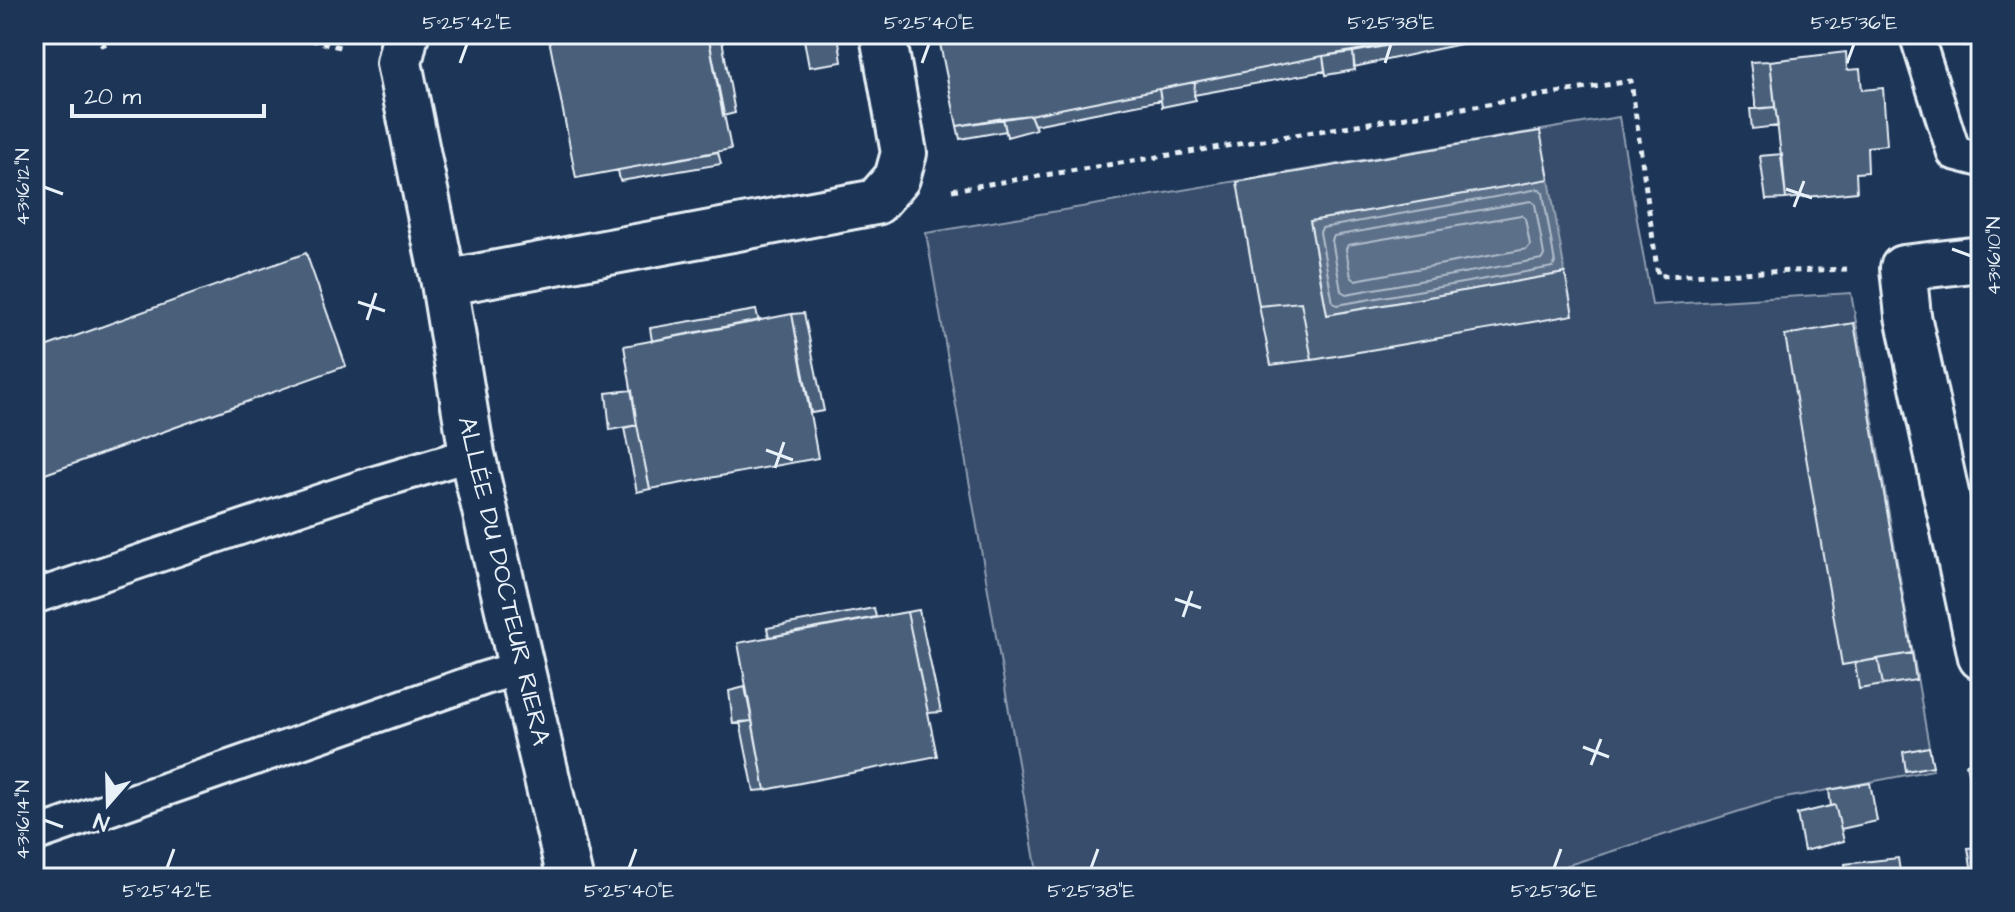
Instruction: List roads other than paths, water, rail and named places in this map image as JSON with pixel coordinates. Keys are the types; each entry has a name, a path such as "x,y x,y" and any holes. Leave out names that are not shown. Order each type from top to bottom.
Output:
{"street":[{"name":"ALLÉE DU DOCTEUR RIERA","path":"406,34 399,63 444,283 472,454 570,878"},
{"path":"444,283 876,202 897,178 904,153 883,35"},
{"path":"1981,259 1903,268 1908,316 1981,657"}],"lane":[{"path":"1916,34 1954,153 1981,160"},
{"path":"34,597 365,486 472,454"},
{"path":"34,835 523,667"}],"water":[{"path":"1549,179 1565,273 1327,315 1310,221"}]}
